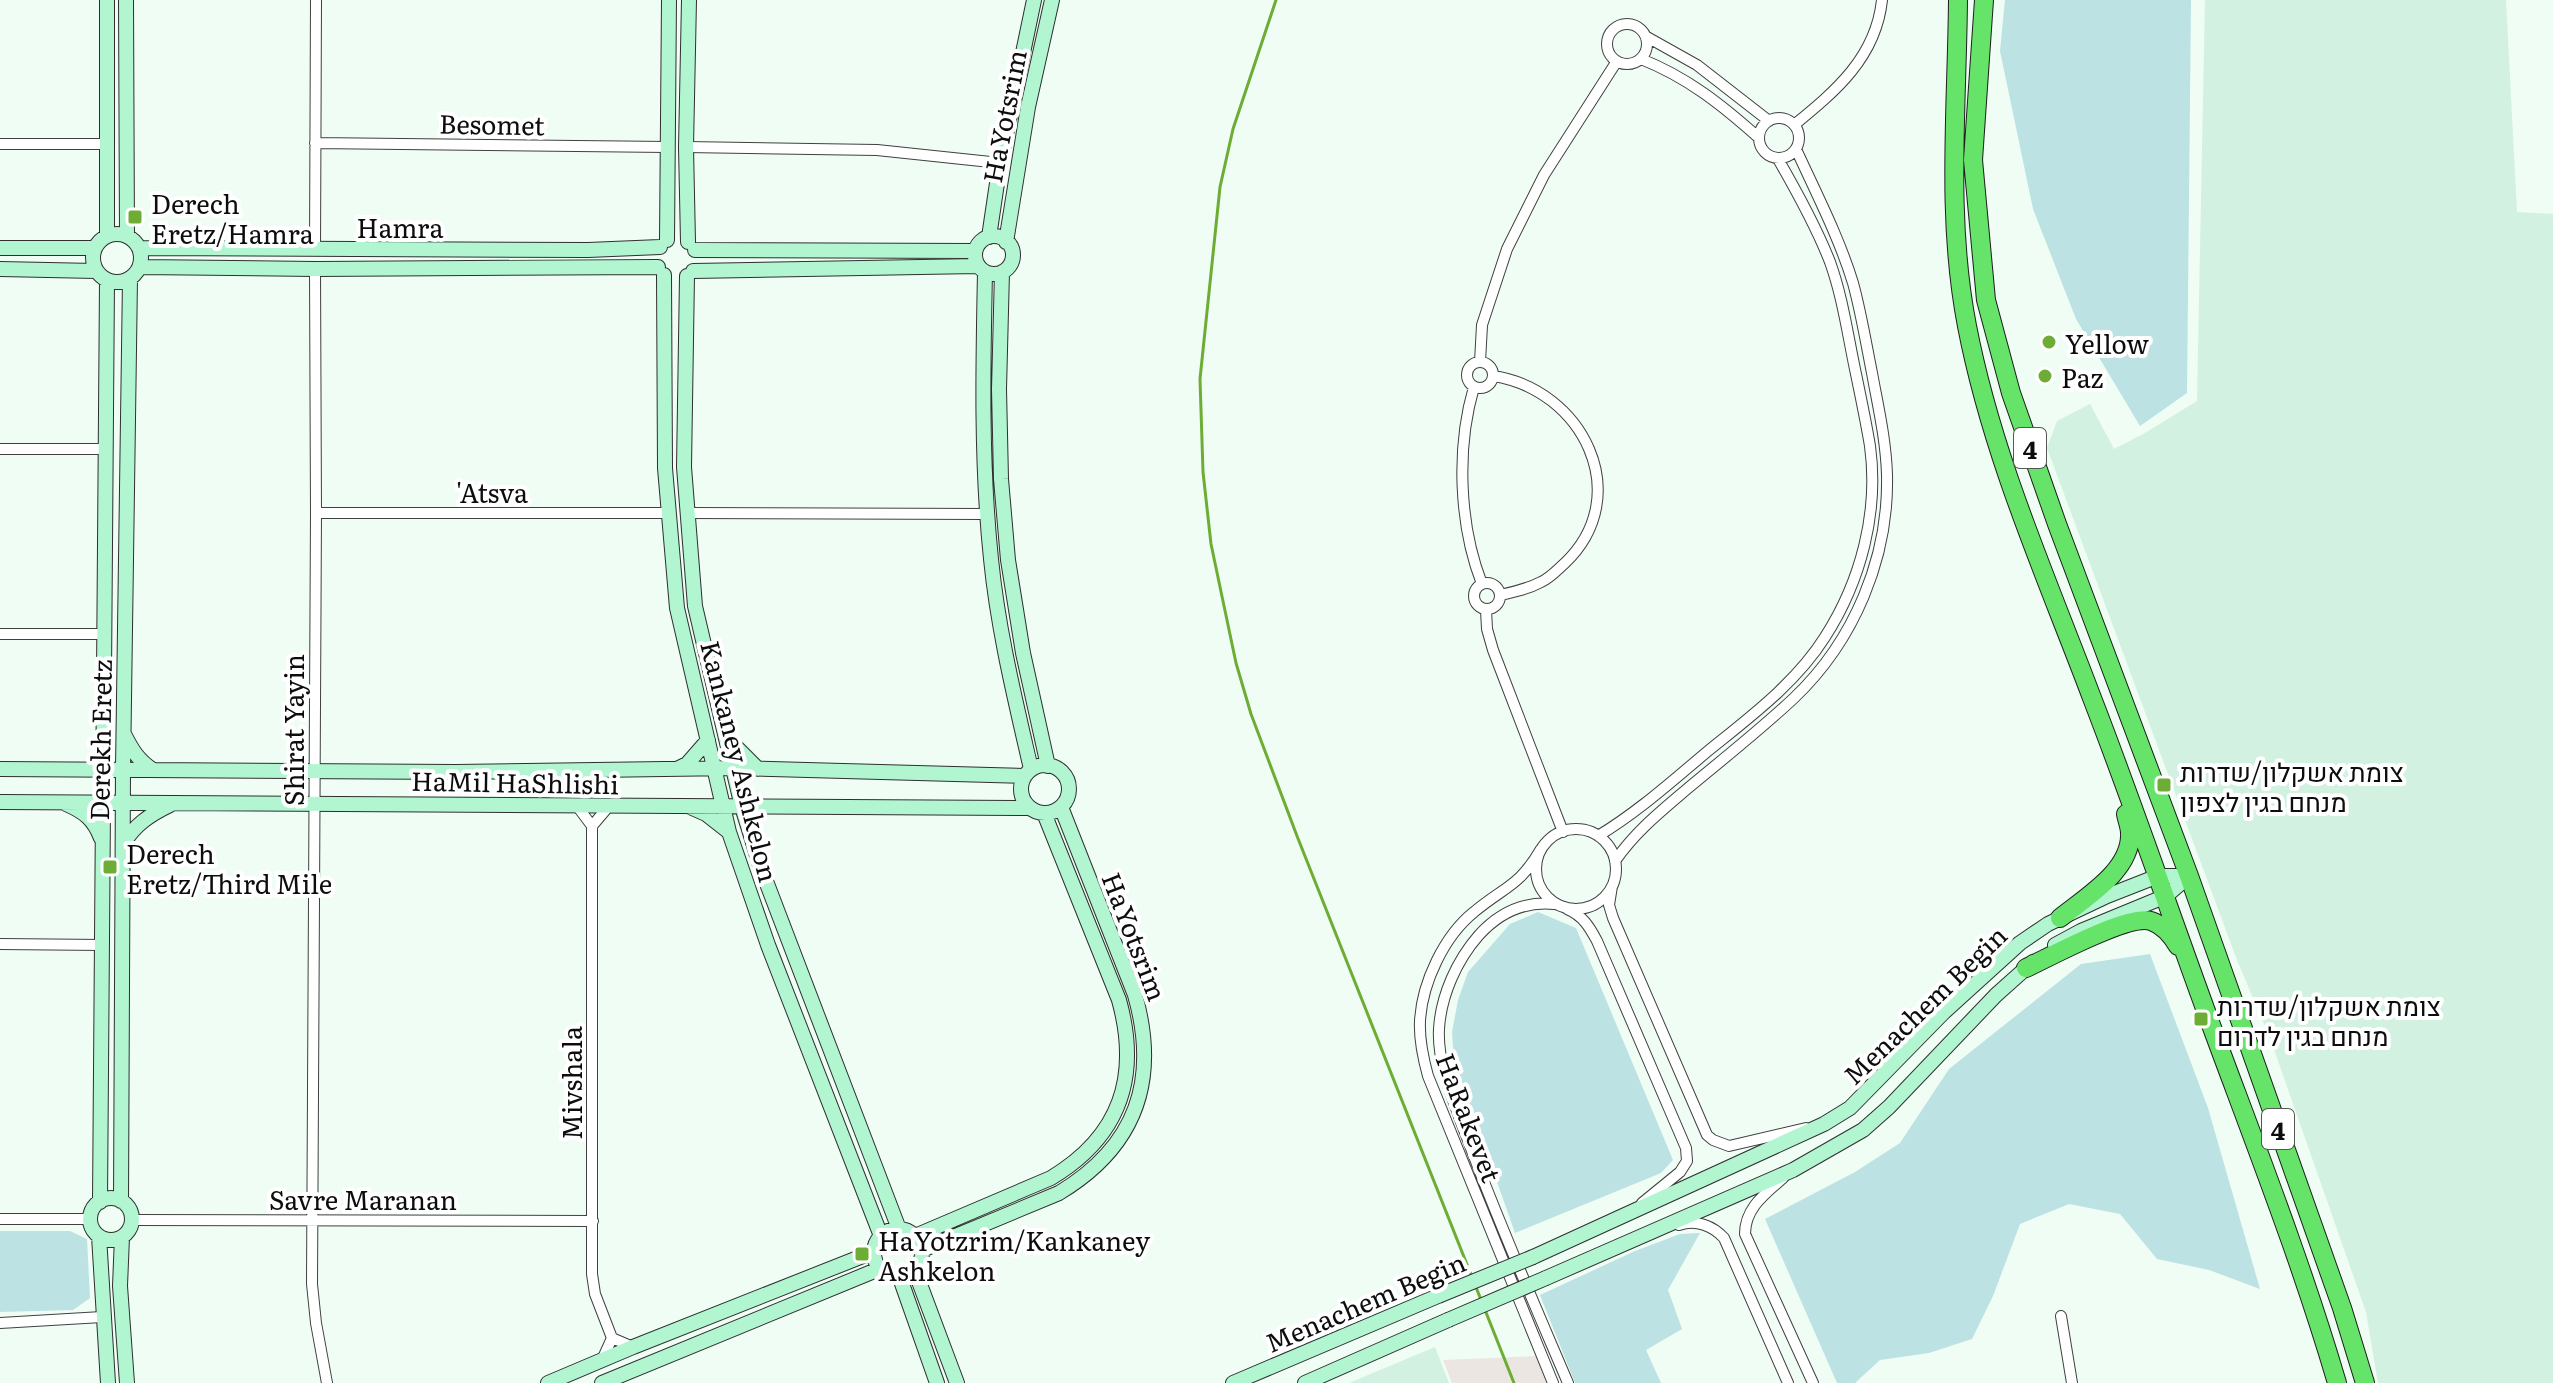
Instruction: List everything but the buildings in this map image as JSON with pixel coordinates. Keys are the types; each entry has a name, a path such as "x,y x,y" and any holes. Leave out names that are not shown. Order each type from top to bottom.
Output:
{"highway":[{"name":"4","path":"1958,0 1953,212 1967,326 1987,410 2026,530 2166,896 2337,1383"},
{"name":"4","path":"1984,0 1973,160 1986,300 2011,393 2189,876 2342,1308 2365,1383"},
{"path":"2060,918 2103,883 2121,863 2128,849 2130,832 2111,749"},
{"path":"2026,968 2117,926 2139,920 2152,921 2170,934 2190,964"}],"street":[{"path":"107,0 107,235"},
{"path":"0,269 102,276 123,282 140,267 139,248 127,235 126,0"},
{"path":"315,250 316,0"},
{"path":"669,0 668,147 663,244 656,257 661,271 675,279 690,273 980,263"},
{"path":"689,0 686,147 692,246 697,260 690,273"},
{"name":"HaYotsrim","path":"989,237 1000,163 1034,0"},
{"name":"HaYotsrim","path":"1006,242 1028,107 1052,0"},
{"path":"1794,125 1853,72 1866,53 1882,0"},
{"path":"1647,37 1646,52 1641,59 1626,64 1617,61 1608,51 1607,43 1613,29 1628,23 1697,65 1769,121"},
{"path":"1641,59 1686,79 1759,138"},
{"path":"1480,362 1482,325 1507,249 1544,175 1617,61"},
{"path":"1598,836 1627,819 1793,678 1824,639 1841,611 1857,572 1871,506 1870,447 1839,290 1830,262 1817,230 1778,159 1764,152 1759,138 1760,130 1769,121 1780,118 1794,125 1799,139 1796,149 1778,159"},
{"name":"Besomet","path":"315,143 668,147"},
{"path":"0,144 106,144"},
{"path":"686,147 877,150 1000,163"},
{"path":"1615,861 1641,828 1751,736 1814,678 1855,617 1872,578 1886,506 1885,446 1860,316 1844,256 1796,149"},
{"path":"102,276 92,255 95,248 107,235 127,235"},
{"path":"663,244 678,238 692,246 980,263 993,274 1002,272 1011,263 1011,249 1002,238 989,237 981,241 980,263 982,389 991,562 1028,772"},
{"name":"Hamra","path":"139,248 588,250 663,244"},
{"path":"0,248 95,248"},
{"name":"Hamra","path":"140,267 661,271"},
{"name":"Shirat Yayin","path":"315,269 312,1284 327,1383"},
{"name":"Kankaney Ashkelon","path":"661,271 665,468 677,608 729,832 768,945 881,1236"},
{"path":"1002,272 1001,479 1008,560 1023,653 1048,766"},
{"name":"Kankaney Ashkelon","path":"690,273 684,467 695,606 749,831 795,962 899,1229"},
{"name":"Derekh Eretz","path":"100,1202 107,449 102,276"},
{"name":"Derekh Eretz","path":"121,1201 123,732 130,279"},
{"path":"1480,362 1489,367 1493,376 1484,388 1474,387 1468,380 1468,370 1480,362"},
{"path":"1493,376 1521,382 1543,393 1574,420 1591,452 1597,491 1590,526 1572,556 1542,582 1500,595"},
{"path":"1474,387 1466,424 1464,489 1470,550 1482,584"},
{"path":"0,449 107,449"},
{"name":"'Atsva","path":"316,513 668,513"},
{"path":"686,513 987,514"},
{"path":"1482,584 1492,584 1500,595 1496,606 1486,610 1474,601 1474,591 1482,584"},
{"path":"1486,610 1493,650 1563,832"},
{"path":"0,634 104,634"},
{"path":"123,732 142,763 154,770"},
{"path":"70,769 94,756 105,735"},
{"path":"725,736 758,769"},
{"path":"675,770 687,764 708,740"},
{"path":"1042,765 1048,766 1060,770 1067,779 1068,795 1061,807 1051,813 1037,811 1021,795 1021,784 1028,772 1042,765"},
{"name":"HaMil HaShlishi","path":"0,769 314,771 734,768 1028,772"},
{"name":"HaMil HaShlishi","path":"0,802 722,805 1037,811"},
{"path":"62,802 87,814 103,844"},
{"path":"122,845 140,822 174,803"},
{"path":"577,806 592,826 609,806"},
{"path":"686,806 706,814 729,832"},
{"path":"749,831 760,817 779,806"},
{"name":"HaYotsrim","path":"922,1250 1059,1193 1078,1181 1099,1164 1118,1142 1132,1116 1143,1084 1146,1054 1143,1024 1135,995 1061,807"},
{"name":"HaYotsrim","path":"915,1236 1051,1178 1069,1167 1104,1132 1126,1080 1129,1054 1127,1027 1119,1000 1037,811"},
{"name":"Mivshala","path":"592,826 593,1284 612,1338"},
{"path":"1631,1212 1680,1172 1687,1161 1686,1148 1587,923 1577,913 1554,904 1538,885 1536,861 1541,849 1563,832 1584,830 1598,836 1609,847 1615,861 1609,905 1613,918 1707,1135 1729,1146 1824,1124"},
{"name":"HaRakevet","path":"1541,849 1526,873 1457,928 1428,982 1420,1019 1421,1047 1428,1076 1553,1383"},
{"name":"Menachem Begin","path":"1233,1383 1533,1257 1824,1124 1850,1108 1944,1012 2020,943 2060,918 2107,896 2158,876 2189,876"},
{"name":"Menachem Begin","path":"1305,1383 1793,1170 1863,1130 1996,995 2053,946 2166,896 2189,876"},
{"path":"1567,909 1594,905 1612,886"},
{"name":"HaRakevet","path":"1554,904 1520,906 1486,928 1469,947 1452,978 1438,1030 1442,1061 1477,1164 1568,1383"},
{"path":"0,944 103,945"},
{"path":"1793,1170 1754,1205 1745,1225 1745,1234 1813,1383"},
{"path":"111,1199 121,1201 129,1209 132,1220 129,1230 122,1237 110,1240 99,1236 91,1226 93,1209 100,1202 111,1199"},
{"path":"0,1219 90,1219"},
{"name":"Savre Maranan","path":"132,1220 593,1221"},
{"path":"1636,1238 1686,1222 1717,1230 1738,1266 1788,1383"},
{"path":"548,1383 873,1252 881,1236 889,1231 899,1229 915,1236 922,1250 915,1271 900,1278 879,1269 873,1252"},
{"path":"99,1236 108,1383"},
{"path":"122,1237 120,1286 127,1383"},
{"path":"602,1383 879,1269"},
{"path":"915,1271 957,1383"},
{"path":"900,1278 937,1383"},
{"path":"2061,1316 2072,1383"},
{"path":"0,1323 102,1317"},
{"path":"602,1360 612,1338 633,1347"}],"shaded area":[{"path":"2005,0 2191,0 2187,393 2140,426 2076,319 2033,209 2000,51"},
{"path":"1538,912 1576,928 1673,1160 1661,1173 1515,1233 1454,1060 1452,1032 1458,1000 1468,972 1510,924"},
{"path":"2150,954 2208,1108 2260,1289 2209,1270 2157,1259 2120,1214 2069,1204 2020,1224 1993,1296 1972,1339 1929,1353 1880,1360 1855,1383 1837,1383 1765,1219 1855,1172 1900,1143 1949,1069 2081,964"},
{"path":"0,1231 70,1231 87,1239 90,1298 73,1310 0,1312"},
{"path":"1700,1233 1668,1290 1682,1329 1646,1350 1661,1383 1575,1383 1540,1295 1635,1251 1680,1234"},
{"path":"1537,1356 1549,1383 1452,1383 1443,1360"}],"green space":[{"path":"2205,0 2506,0 2517,212 2553,214 2553,1383 2378,1383 2366,1312 2270,1038 2237,960 2047,448 2057,421 2090,404 2114,449 2197,401"},
{"path":"1435,1347 1449,1383 1349,1383"}],"railway":[{"path":"1276,0 1233,129 1220,187 1200,379 1203,472 1211,544 1236,663 1251,714 1514,1383"}],"place":[{"name":"Derech Eretz/Hamra","path":"135,217"},
{"name":"Yellow","path":"2049,342"},
{"name":"Paz","path":"2045,376"},
{"name":"צומת אשקלון/שדרות מנחם בגין לצפון","path":"2164,785"},
{"name":"Derech Eretz/Third Mile","path":"110,867"},
{"name":"צומת אשקלון/שדרות מנחם בגין לדרום","path":"2201,1019"},
{"name":"HaYotzrim/Kankaney Ashkelon","path":"862,1254"}]}
